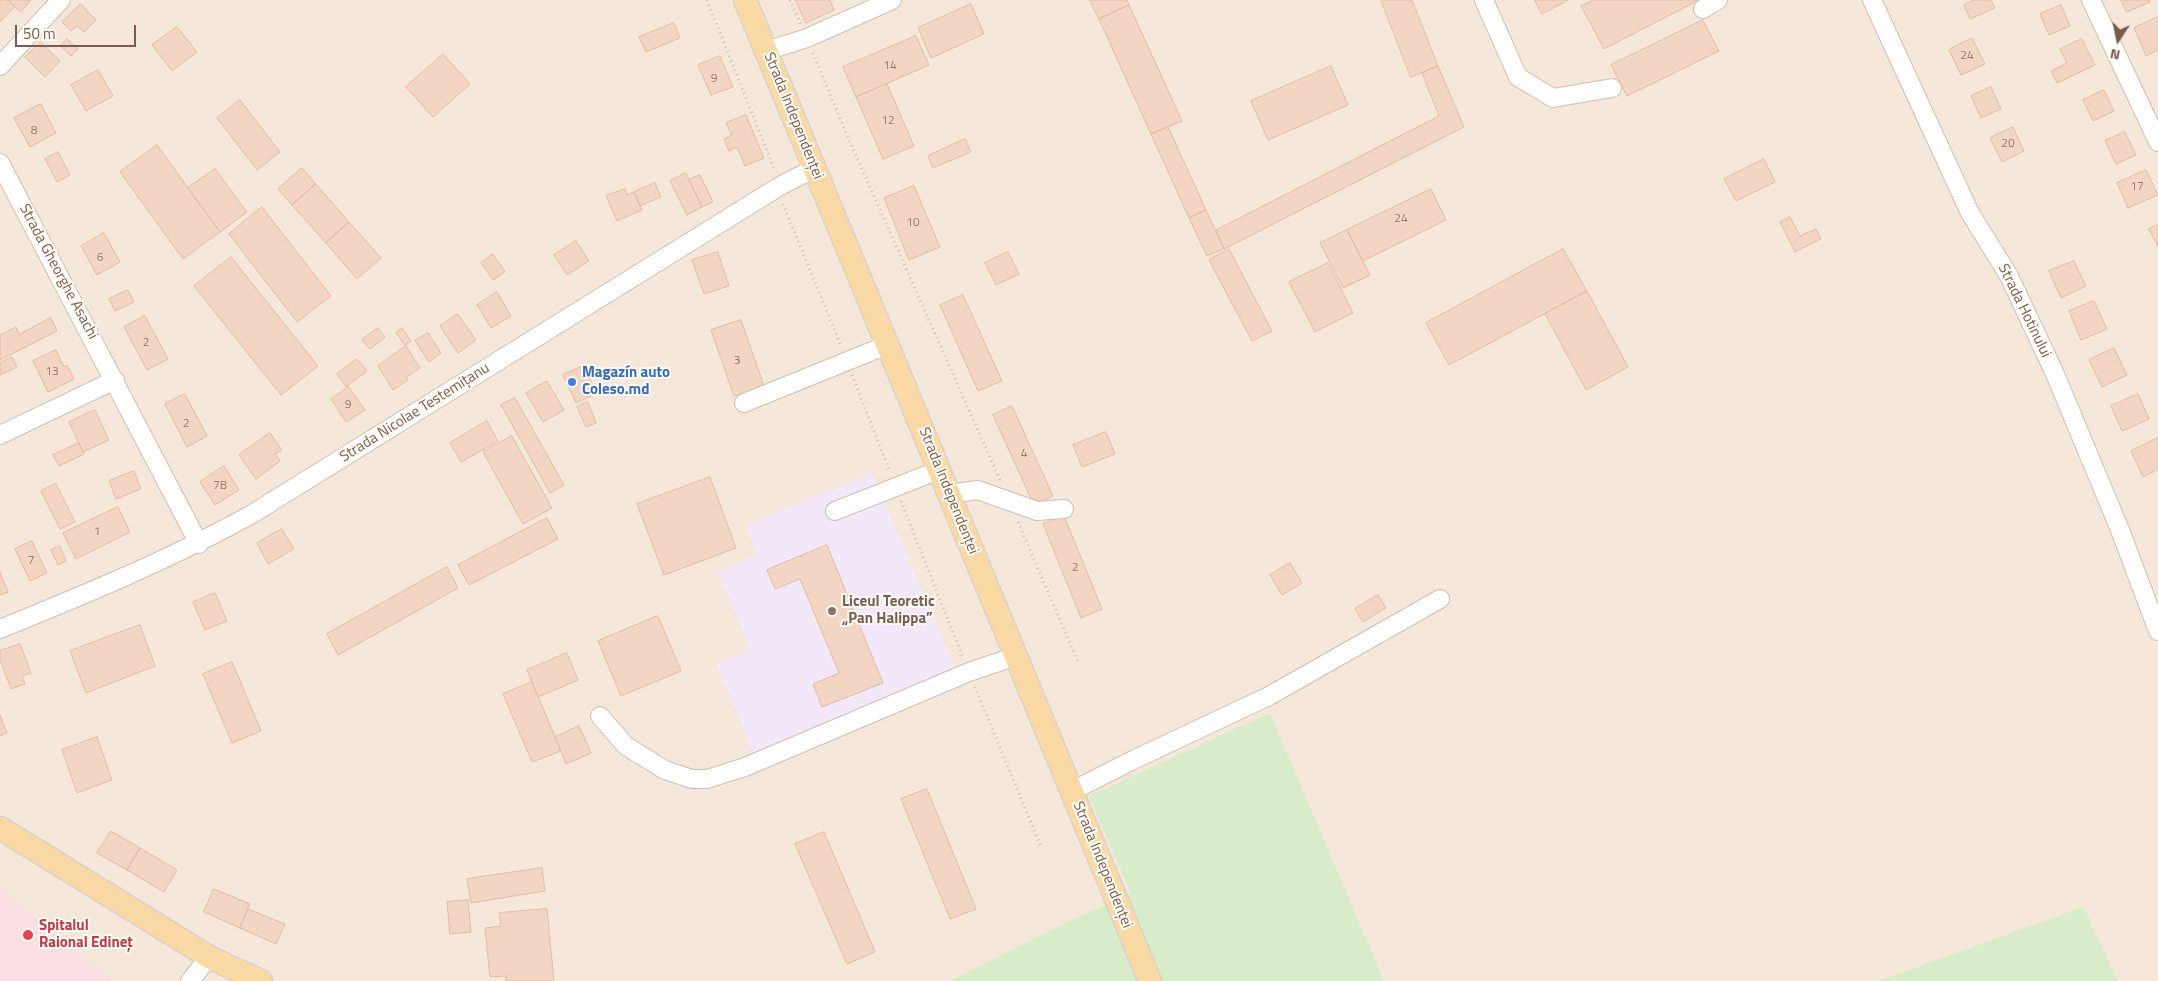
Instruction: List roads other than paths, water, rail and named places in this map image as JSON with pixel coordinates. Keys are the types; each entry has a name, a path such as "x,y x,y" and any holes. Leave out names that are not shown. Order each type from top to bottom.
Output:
{"main road":[{"name":"Strada Independenței","path":"745,0 1150,981"},
{"path":"0,828 209,957 261,981"}],"street":[{"path":"0,66 61,0"},
{"path":"766,51 807,38 892,0"},
{"path":"1484,0 1518,77 1553,98 1612,88"},
{"name":"Strada Hotinului","path":"1872,0 1970,213 2008,276 2055,374 2120,530 2158,631"},
{"path":"2091,0 2158,142"},
{"name":"Strada Gheorghe Asachi","path":"0,164 115,380 199,544"},
{"name":"Strada Nicolae Testemițanu","path":"0,629 199,544 252,514 377,437 780,186 815,168"},
{"path":"744,403 887,344"},
{"path":"0,436 115,380"},
{"path":"834,511 939,470"},
{"path":"949,494 978,490 1037,511 1064,509"},
{"path":"1072,791 1269,696 1440,599"},
{"path":"600,716 626,746 665,770 692,779 707,778 745,767 969,672 1016,656"},
{"path":"190,981 209,957"}],"place":[{"name":"Magazín auto Coleso.md","path":"572,382"},
{"name":"Liceul Teoretic „Pan Halippa”","path":"832,611"},
{"name":"Spitalul Raional Edineț","path":"28,935"}]}
